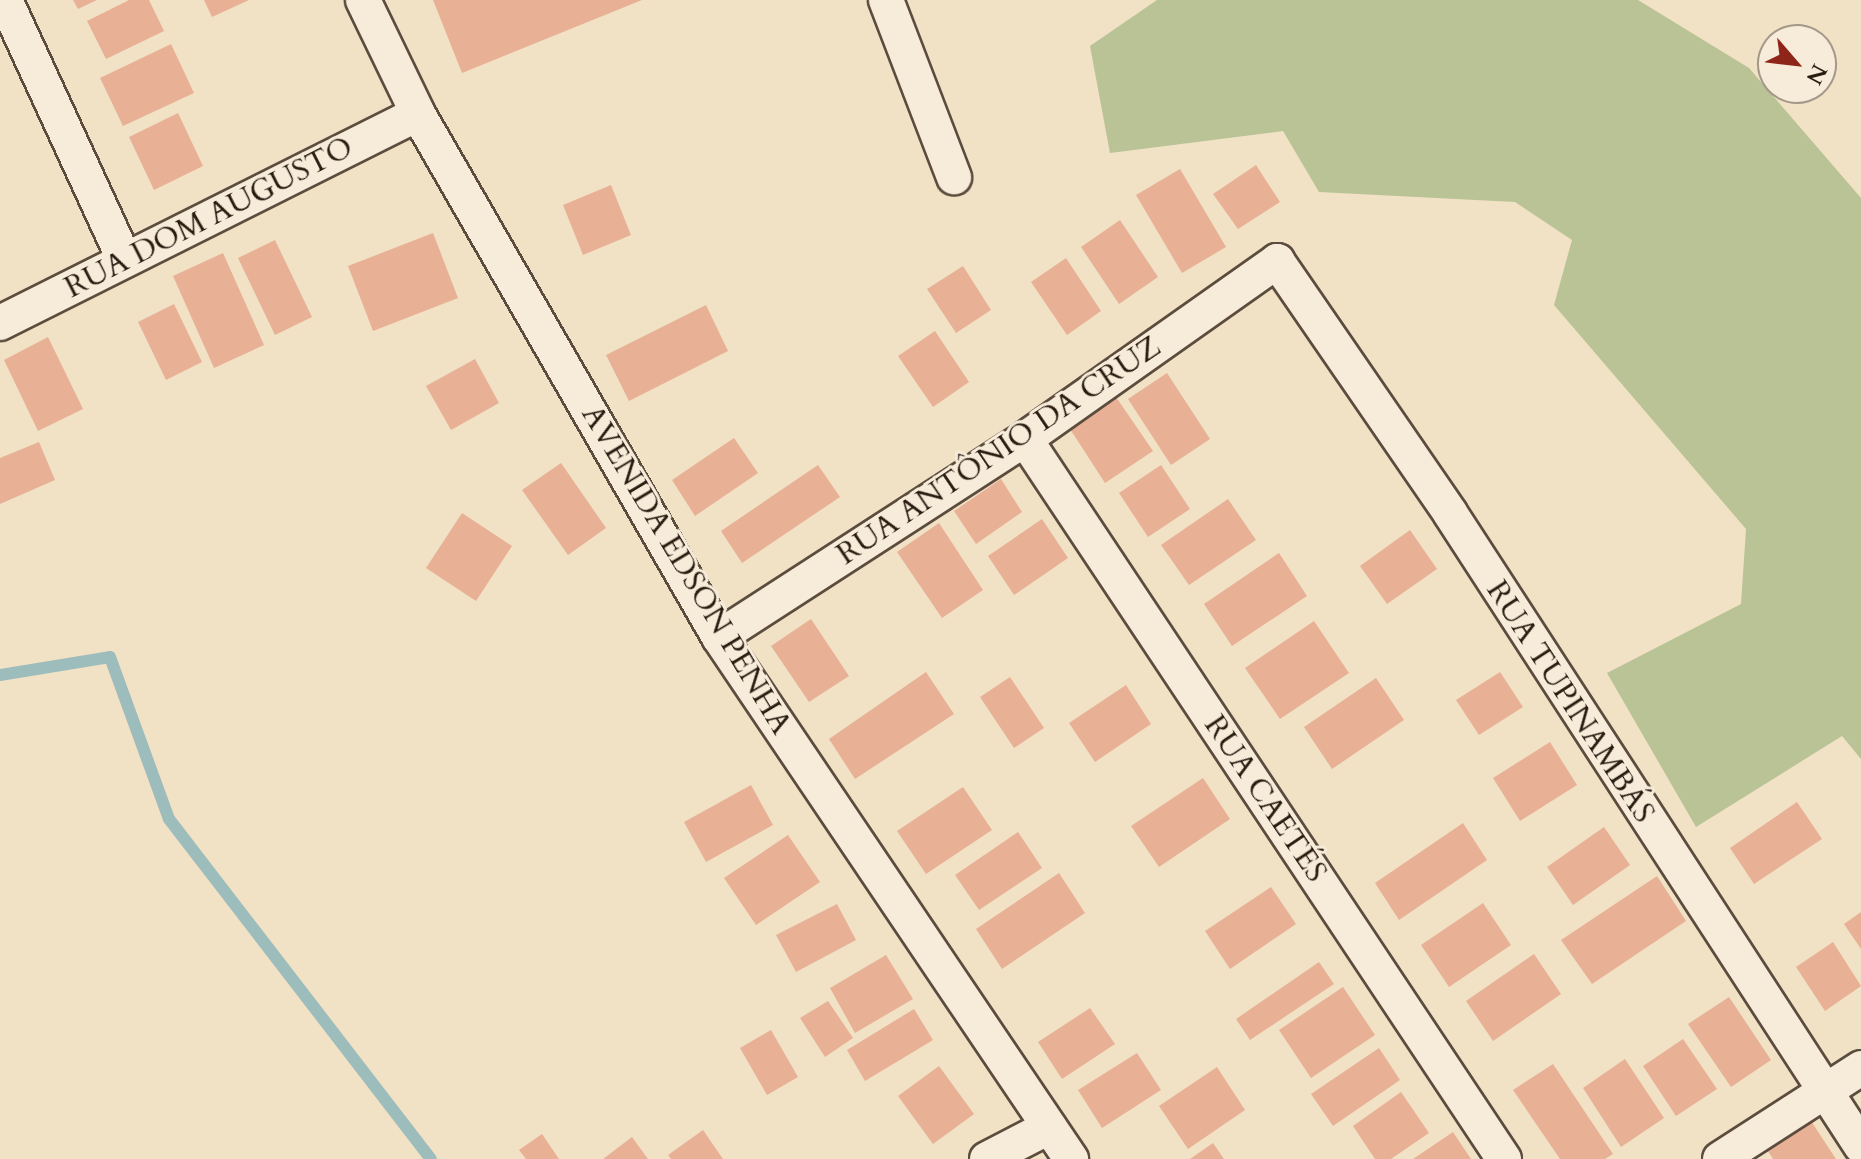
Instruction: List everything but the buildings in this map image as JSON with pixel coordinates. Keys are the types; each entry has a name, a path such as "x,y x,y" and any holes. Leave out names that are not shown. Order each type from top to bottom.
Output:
{"street":[{"path":"5,0 124,259"},
{"name":"AVENIDA EDSON PENHA","path":"363,0 418,114 719,637 1071,1159"},
{"path":"886,0 954,177"},
{"name":"RUA DOM AUGUSTO","path":"0,323 418,114"},
{"name":"RUA ANTÔNIO DA CRUZ","path":"719,637 1025,439 1277,261"},
{"name":"RUA TUPINAMBÁS","path":"1277,261 1450,513 1861,1146"},
{"name":"RUA CAETÉS","path":"1025,439 1504,1159"},
{"path":"1720,1159 1861,1068"},
{"path":"987,1159 1049,1127"}],"green space":[{"path":"1157,0 1638,0 1749,68 1757,77 1757,104 1780,104 1861,198 1861,759 1842,736 1696,827 1607,673 1741,604 1746,529 1554,305 1572,240 1515,202 1319,192 1283,131 1110,153 1090,46"}],"waterway":[{"path":"0,675 110,657 169,819 431,1159"}]}
